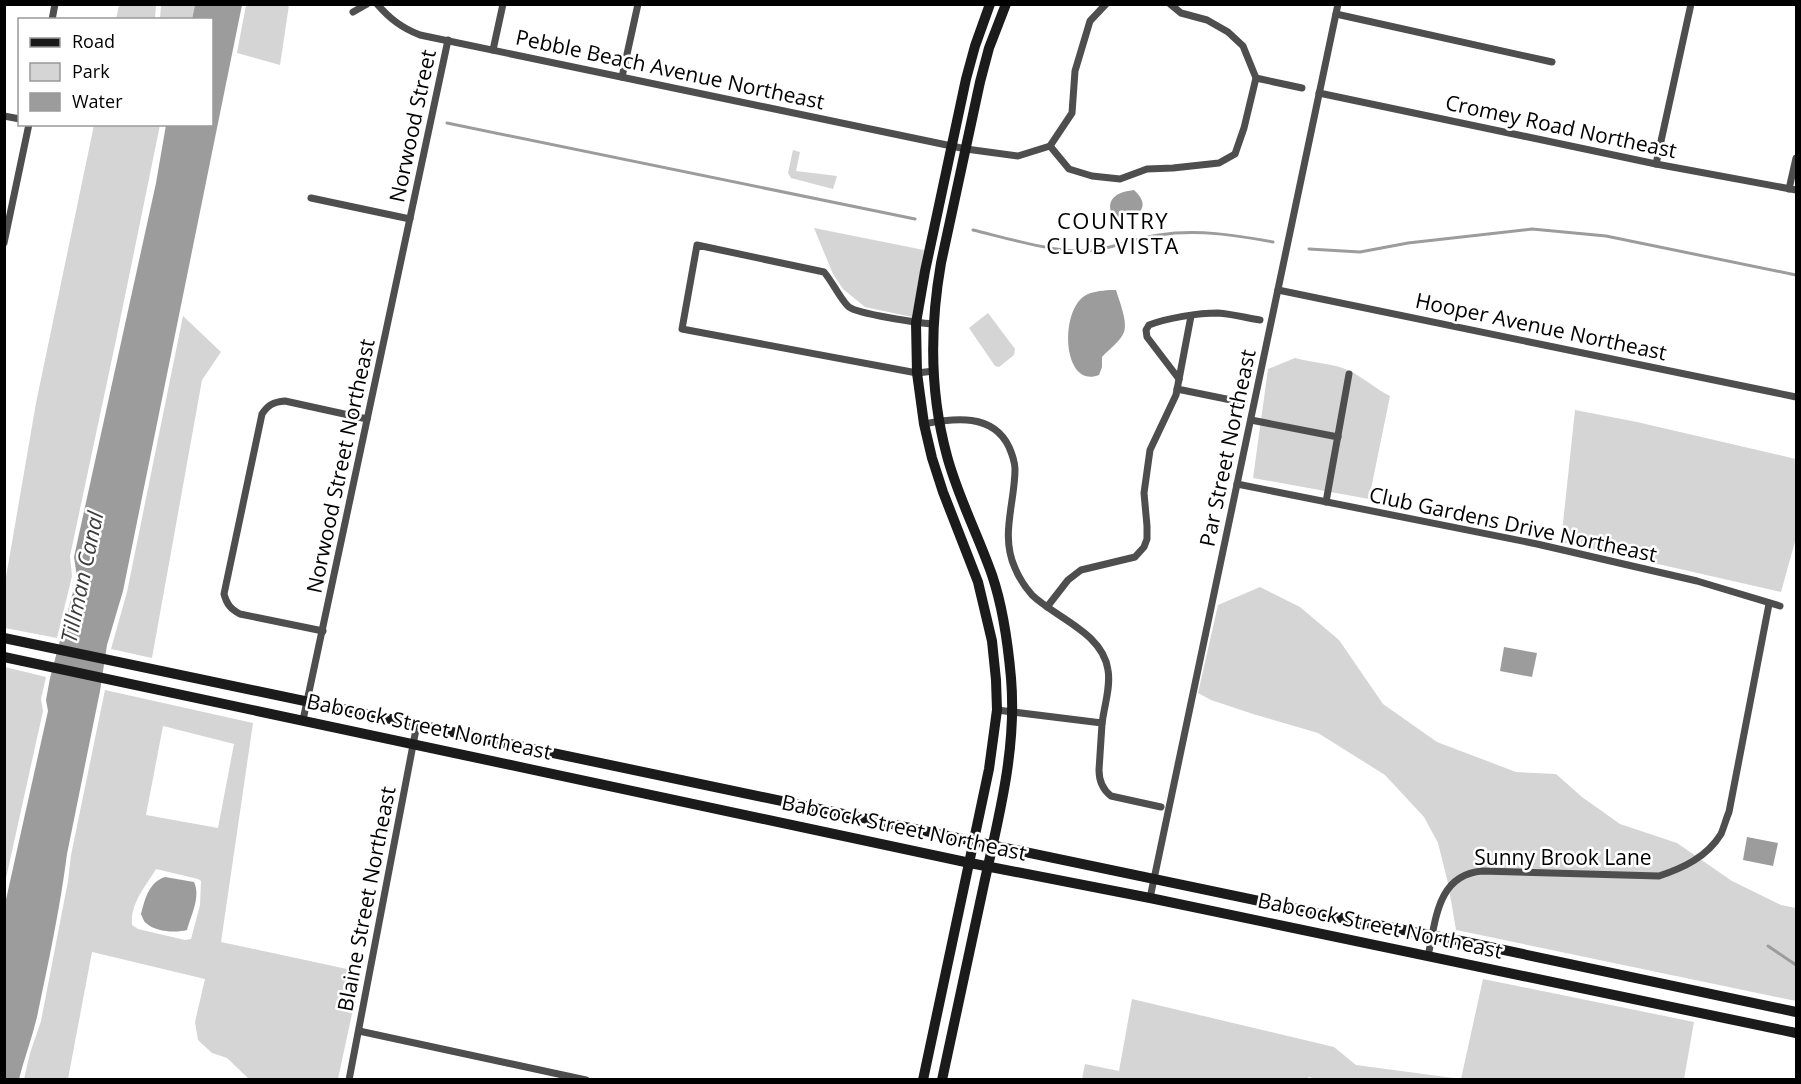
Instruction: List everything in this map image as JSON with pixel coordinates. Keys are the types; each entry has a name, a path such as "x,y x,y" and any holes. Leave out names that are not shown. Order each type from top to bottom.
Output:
{"main road":[{"path":"923,1080 970,863 994,741 997,710 992,641 978,582 943,492 924,424 917,372 916,323 925,271 972,57 990,4"},
{"path":"942,1080 1008,772 1012,711 1007,639 993,579 958,490 939,421 934,371 933,324 941,263 983,71 1006,4"},
{"name":"Babcock Street Northeast","path":"4,638 1797,1012"},
{"name":"Babcock Street Northeast","path":"4,657 970,863 1150,898 1797,1033"},
{"path":"171,693 175,674"},
{"path":"1642,1001 1646,980"}],"street":[{"path":"353,12 367,4"},
{"name":"Pebble Beach Avenue Northeast","path":"377,4 387,16 403,28 493,50 966,149 1018,156 1050,146"},
{"path":"493,50 503,4"},
{"path":"622,77 638,4"},
{"path":"1106,4 1090,21 1075,70 1072,113 1050,146 1069,169 1092,176 1120,179 1147,169 1219,163 1235,154 1244,128 1256,78 1243,46 1228,32 1207,20 1181,13 1170,4"},
{"name":"Par Street Northeast","path":"1150,898 1338,4"},
{"path":"1656,164 1691,4"},
{"path":"1336,14 1552,62"},
{"name":"Norwood Street","path":"410,219 448,40"},
{"path":"1256,78 1302,88"},
{"name":"Cromey Road Northeast","path":"1319,93 1656,164 1793,190"},
{"path":"4,243 29,126"},
{"path":"1793,190 1797,159"},
{"path":"312,198 410,219"},
{"name":"Norwood Street Northeast","path":"303,720 410,219"},
{"path":"933,324 916,323 849,307 832,280 824,272 698,245 682,329 917,372 934,371"},
{"name":"Hooper Avenue Northeast","path":"1278,290 1797,397"},
{"path":"1179,379 1147,337 1146,330 1149,325 1219,313 1260,320"},
{"path":"1047,607 1068,580 1081,570 1135,557 1142,552 1147,539 1144,492 1150,450 1177,389 1191,316"},
{"path":"1326,502 1349,374"},
{"path":"1177,389 1236,401"},
{"path":"323,631 240,614 231,609 224,594 262,414 267,406 285,401 367,419"},
{"path":"924,424 959,419 981,423 999,433 1006,442 1015,469 1008,530 1010,555 1023,583 1033,595 1094,640 1106,660 1108,690 1102,723 1099,776 1104,791 1111,796 1161,807"},
{"path":"1251,420 1338,437"},
{"name":"Club Gardens Drive Northeast","path":"1237,484 1537,544 1697,581 1780,606"},
{"name":"Sunny Brook Lane","path":"1428,956 1442,898 1455,880 1472,872 1659,876 1684,867 1708,850 1721,833 1729,812 1769,604"},
{"path":"997,710 1102,723"},
{"name":"Blaine Street Northeast","path":"349,1080 417,724"},
{"path":"358,1031 586,1080"}],"green space":[{"path":"119,5 156,5 155,18 116,18"},
{"path":"161,5 195,5 192,18 160,18"},
{"path":"246,5 289,5 280,65 237,53"},
{"path":"94,126 160,126 70,556 72,576 57,638 5,628 5,583 36,403"},
{"path":"793,150 800,152 796,171 837,176 833,189 791,178 788,173"},
{"path":"814,228 924,250 912,317 865,307 843,289 833,274"},
{"path":"988,313 1015,349 1014,355 999,367 995,366 969,328"},
{"path":"183,316 221,352 202,380 152,658 111,649 127,592"},
{"path":"1295,358 1343,368 1390,396 1369,499 1253,478 1268,369"},
{"path":"1575,410 1796,459 1796,538 1781,592 1561,542"},
{"path":"1260,587 1300,607 1339,640 1383,704 1437,742 1516,772 1556,774 1582,797 1620,824 1677,843 1732,881 1781,905 1796,908 1796,1001 1456,930 1438,843 1424,817 1385,775 1318,733 1211,700 1198,693 1218,605"},
{"path":"5,667 46,677 41,699 43,711 5,883"},
{"path":"105,690 253,723 221,942 361,972 338,1079 249,1079 227,1058 212,1053 198,1040 195,1022 205,979 92,952 68,1079 24,1079 41,1021 71,855","holes":["163,726 234,744 218,828 146,815","156,869 201,881 200,905 191,939 185,940 138,929 132,925 136,902"]},
{"path":"1483,979 1694,1022 1684,1079 1321,1080 1309,1077 1305,1080 1082,1079 1085,1064 1119,1071 1132,999 1334,1047 1356,1065 1461,1079"}],"water":[{"name":"Tillman Canal","path":"195,5 242,5 123,591 107,645 37,1017 19,1079 5,1080 5,904 48,711 46,700 50,678 77,577 74,557 156,183 166,126 213,126 213,18 192,18"},
{"path":"1134,190 1143,203 1142,209 1127,217 1112,215 1110,204 1114,197"},
{"path":"1116,290 1124,317 1124,332 1102,357 1099,375 1087,376 1078,371 1072,361 1068,334 1070,319 1075,306 1083,297 1093,292"},
{"path":"1504,647 1537,653 1532,677 1500,671"},
{"path":"1747,837 1778,843 1773,866 1743,860"},
{"path":"165,877 194,882 196,900 187,930 160,930 145,922 141,914 151,887"}],"waterway":[{"path":"447,123 915,219"},
{"path":"1309,249 1360,252 1408,243 1532,229 1606,236 1796,275"},
{"path":"973,230 1029,244 1073,251 1095,250 1173,233 1230,235 1273,242"},
{"path":"1768,946 1796,965"}],"district":[{"name":"COUNTRY CLUB VISTA","path":"1113,234"}]}
